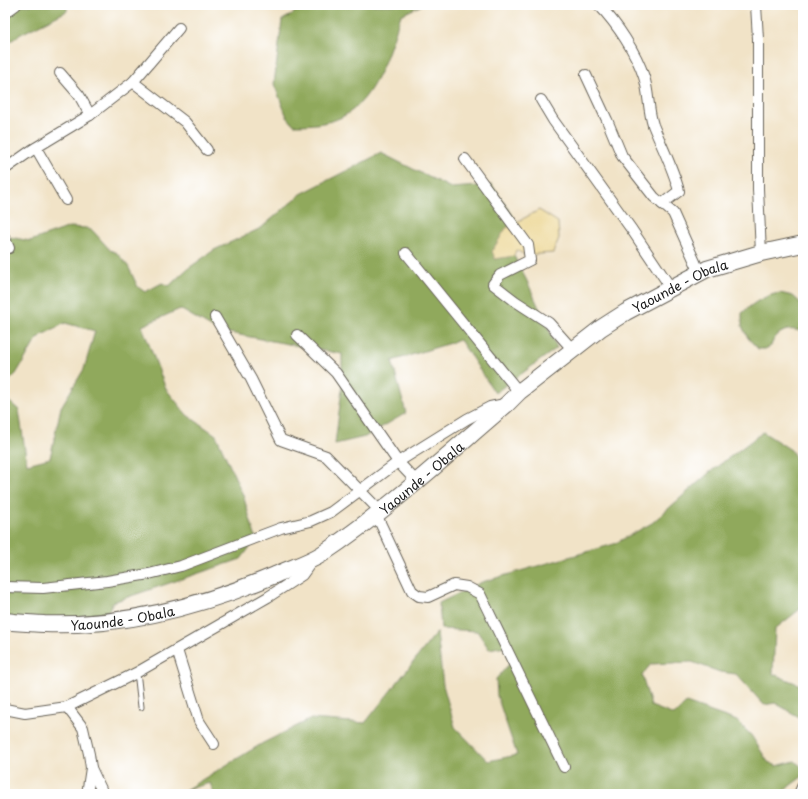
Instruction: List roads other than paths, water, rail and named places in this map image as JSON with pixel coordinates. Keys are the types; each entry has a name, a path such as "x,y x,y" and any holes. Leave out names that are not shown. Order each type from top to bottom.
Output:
{"highway":[{"name":"Yaounde - Obala","path":"5,621 60,625 118,621 148,615 208,600 241,589 314,558 378,512 507,404 519,392 601,328 626,312 707,269 761,253 803,244"}],"street":[{"path":"5,13 16,5"},
{"path":"599,5 618,28 630,48 644,77 653,123 679,191 662,204"},
{"path":"756,5 758,39 758,189 761,253"},
{"path":"5,169 90,115 133,82 179,28"},
{"path":"60,73 79,95 90,115"},
{"path":"586,75 622,156 654,197 673,213 700,273"},
{"path":"133,82 186,122 207,150"},
{"path":"541,100 553,120 632,230 671,288"},
{"path":"36,148 66,200"},
{"path":"465,158 528,245 530,260 500,275 493,284 515,301 549,323 573,350"},
{"path":"406,253 519,392"},
{"path":"215,317 251,379 281,440 326,456 378,512 412,591 419,596 428,597 454,585 467,587 480,594 564,767"},
{"path":"297,335 336,373 398,462 416,481"},
{"path":"5,587 43,588 107,581 150,574 181,566 258,536 311,520 331,512 398,462 467,418 490,407 507,404"},
{"path":"5,709 25,713 67,707 136,673 268,597 302,575 314,558"},
{"path":"177,650 199,721 214,744"},
{"path":"67,707 83,728 89,754 90,768 87,794"},
{"path":"90,768 102,794"},
{"path":"799,794 803,785"}],"lane":[{"path":"136,673 141,707"}]}
